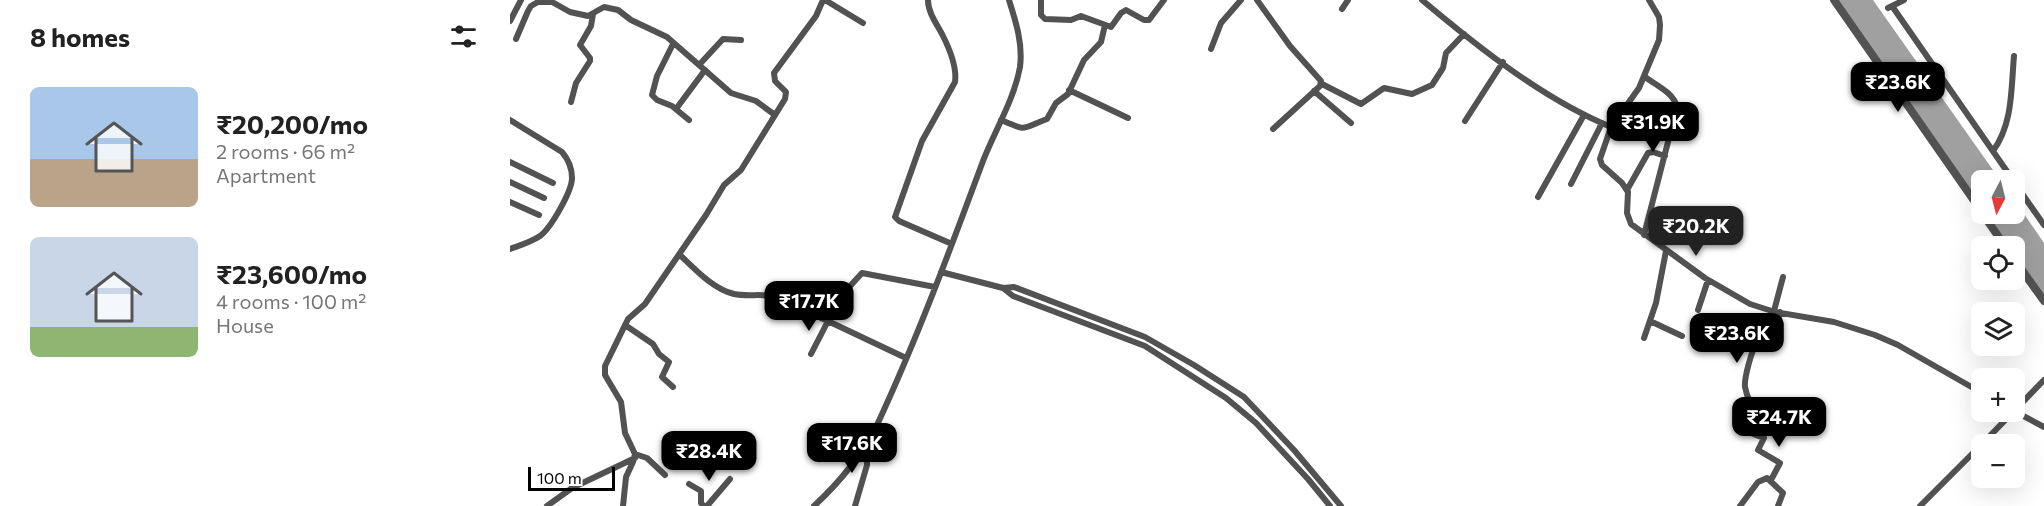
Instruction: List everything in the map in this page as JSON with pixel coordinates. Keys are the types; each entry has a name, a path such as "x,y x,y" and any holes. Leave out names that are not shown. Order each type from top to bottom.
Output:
{"street":[{"path":"510,21 521,0"},
{"path":"623,506 626,477 635,456 625,433 621,402 604,370 625,324 645,304 680,255 724,185 741,170 775,115 786,92 775,81 774,73 816,16 824,0 863,23"},
{"path":"928,0 930,11 946,43 955,72 955,82 922,141 895,217 899,221 952,244"},
{"path":"814,506 844,476 867,444 886,407 1017,80 1021,56 1018,32 1009,0"},
{"path":"1041,0 1041,15 1045,19 1071,20 1081,16 1114,26 1121,13 1126,10 1144,20 1149,20 1164,0"},
{"path":"1210,49 1221,23 1241,0"},
{"path":"1257,0 1279,32 1322,81 1322,84 1362,104 1384,88 1412,94 1432,85 1443,68 1446,53 1464,34"},
{"path":"1342,9 1348,0"},
{"path":"1422,0 1464,34 1548,95 1611,127"},
{"path":"1649,0 1659,17 1659,40 1645,76 1634,96 1611,127 1600,154 1600,163 1627,190 1628,219 1631,224 1708,280 1750,304 1777,312 1834,322 1875,335 1898,345 1971,387"},
{"path":"1834,0 1971,196"},
{"path":"1904,0 1890,7 2006,170"},
{"path":"516,39 528,11 538,2 556,3 576,14 592,14 604,7 618,10 631,20 663,34 731,93 756,101 775,115"},
{"path":"571,102 576,83 590,61 580,45 591,26 592,14"},
{"path":"1001,120 1028,129 1037,122 1047,119 1056,103 1069,90 1084,60 1101,42 1105,25"},
{"path":"699,64 723,39 741,40"},
{"path":"673,44 657,76 652,95 689,120"},
{"path":"1993,151 2003,136 2007,121 2014,56"},
{"path":"1465,121 1503,62"},
{"path":"676,110 705,70"},
{"path":"1644,235 1677,107 1676,101 1645,76"},
{"path":"1273,129 1322,84"},
{"path":"1069,90 1128,118"},
{"path":"1314,91 1351,123"},
{"path":"1538,197 1584,115"},
{"path":"510,120 562,152 568,158 572,177 570,187 548,229 530,242 510,249"},
{"path":"1571,184 1602,123"},
{"path":"1627,190 1648,153 1665,156"},
{"path":"510,162 553,183"},
{"path":"510,182 544,198"},
{"path":"2025,197 2044,225"},
{"path":"510,202 539,215"},
{"path":"1644,338 1656,303 1666,251"},
{"path":"680,255 711,282 725,290 741,295 777,297 906,358"},
{"path":"941,272 1003,288 1014,287 1145,337 1194,365 1244,398 1294,450 1341,506"},
{"path":"821,318 862,273 935,287"},
{"path":"2025,274 2044,301"},
{"path":"1771,480 1780,463 1758,450 1764,438 1748,432 1755,409 1745,384 1754,348 1759,339 1774,333 1783,277"},
{"path":"1698,310 1708,280"},
{"path":"1003,288 1013,296 1144,346 1226,398 1256,423 1330,506"},
{"path":"812,354 828,321"},
{"path":"1650,321 1682,336"},
{"path":"625,324 653,344 659,354 669,362 662,377 673,387"},
{"path":"2025,400 2044,380"},
{"path":"2025,417 2044,427"},
{"path":"1992,434 2004,422"},
{"path":"855,506 867,465 867,444"},
{"path":"1920,506 1971,455"},
{"path":"547,506 572,488 635,456 647,458 665,475"},
{"path":"1740,506 1762,478 1771,480 1783,492 1778,506"},
{"path":"689,484 701,491 701,503 706,506 730,479"}],"shaded area":[{"path":"1832,0 1873,0 1993,170 1971,170 1971,198"},
{"path":"2025,215 2044,243 2044,301 2025,273 2025,236 1998,236 1990,224 2025,224"}]}
